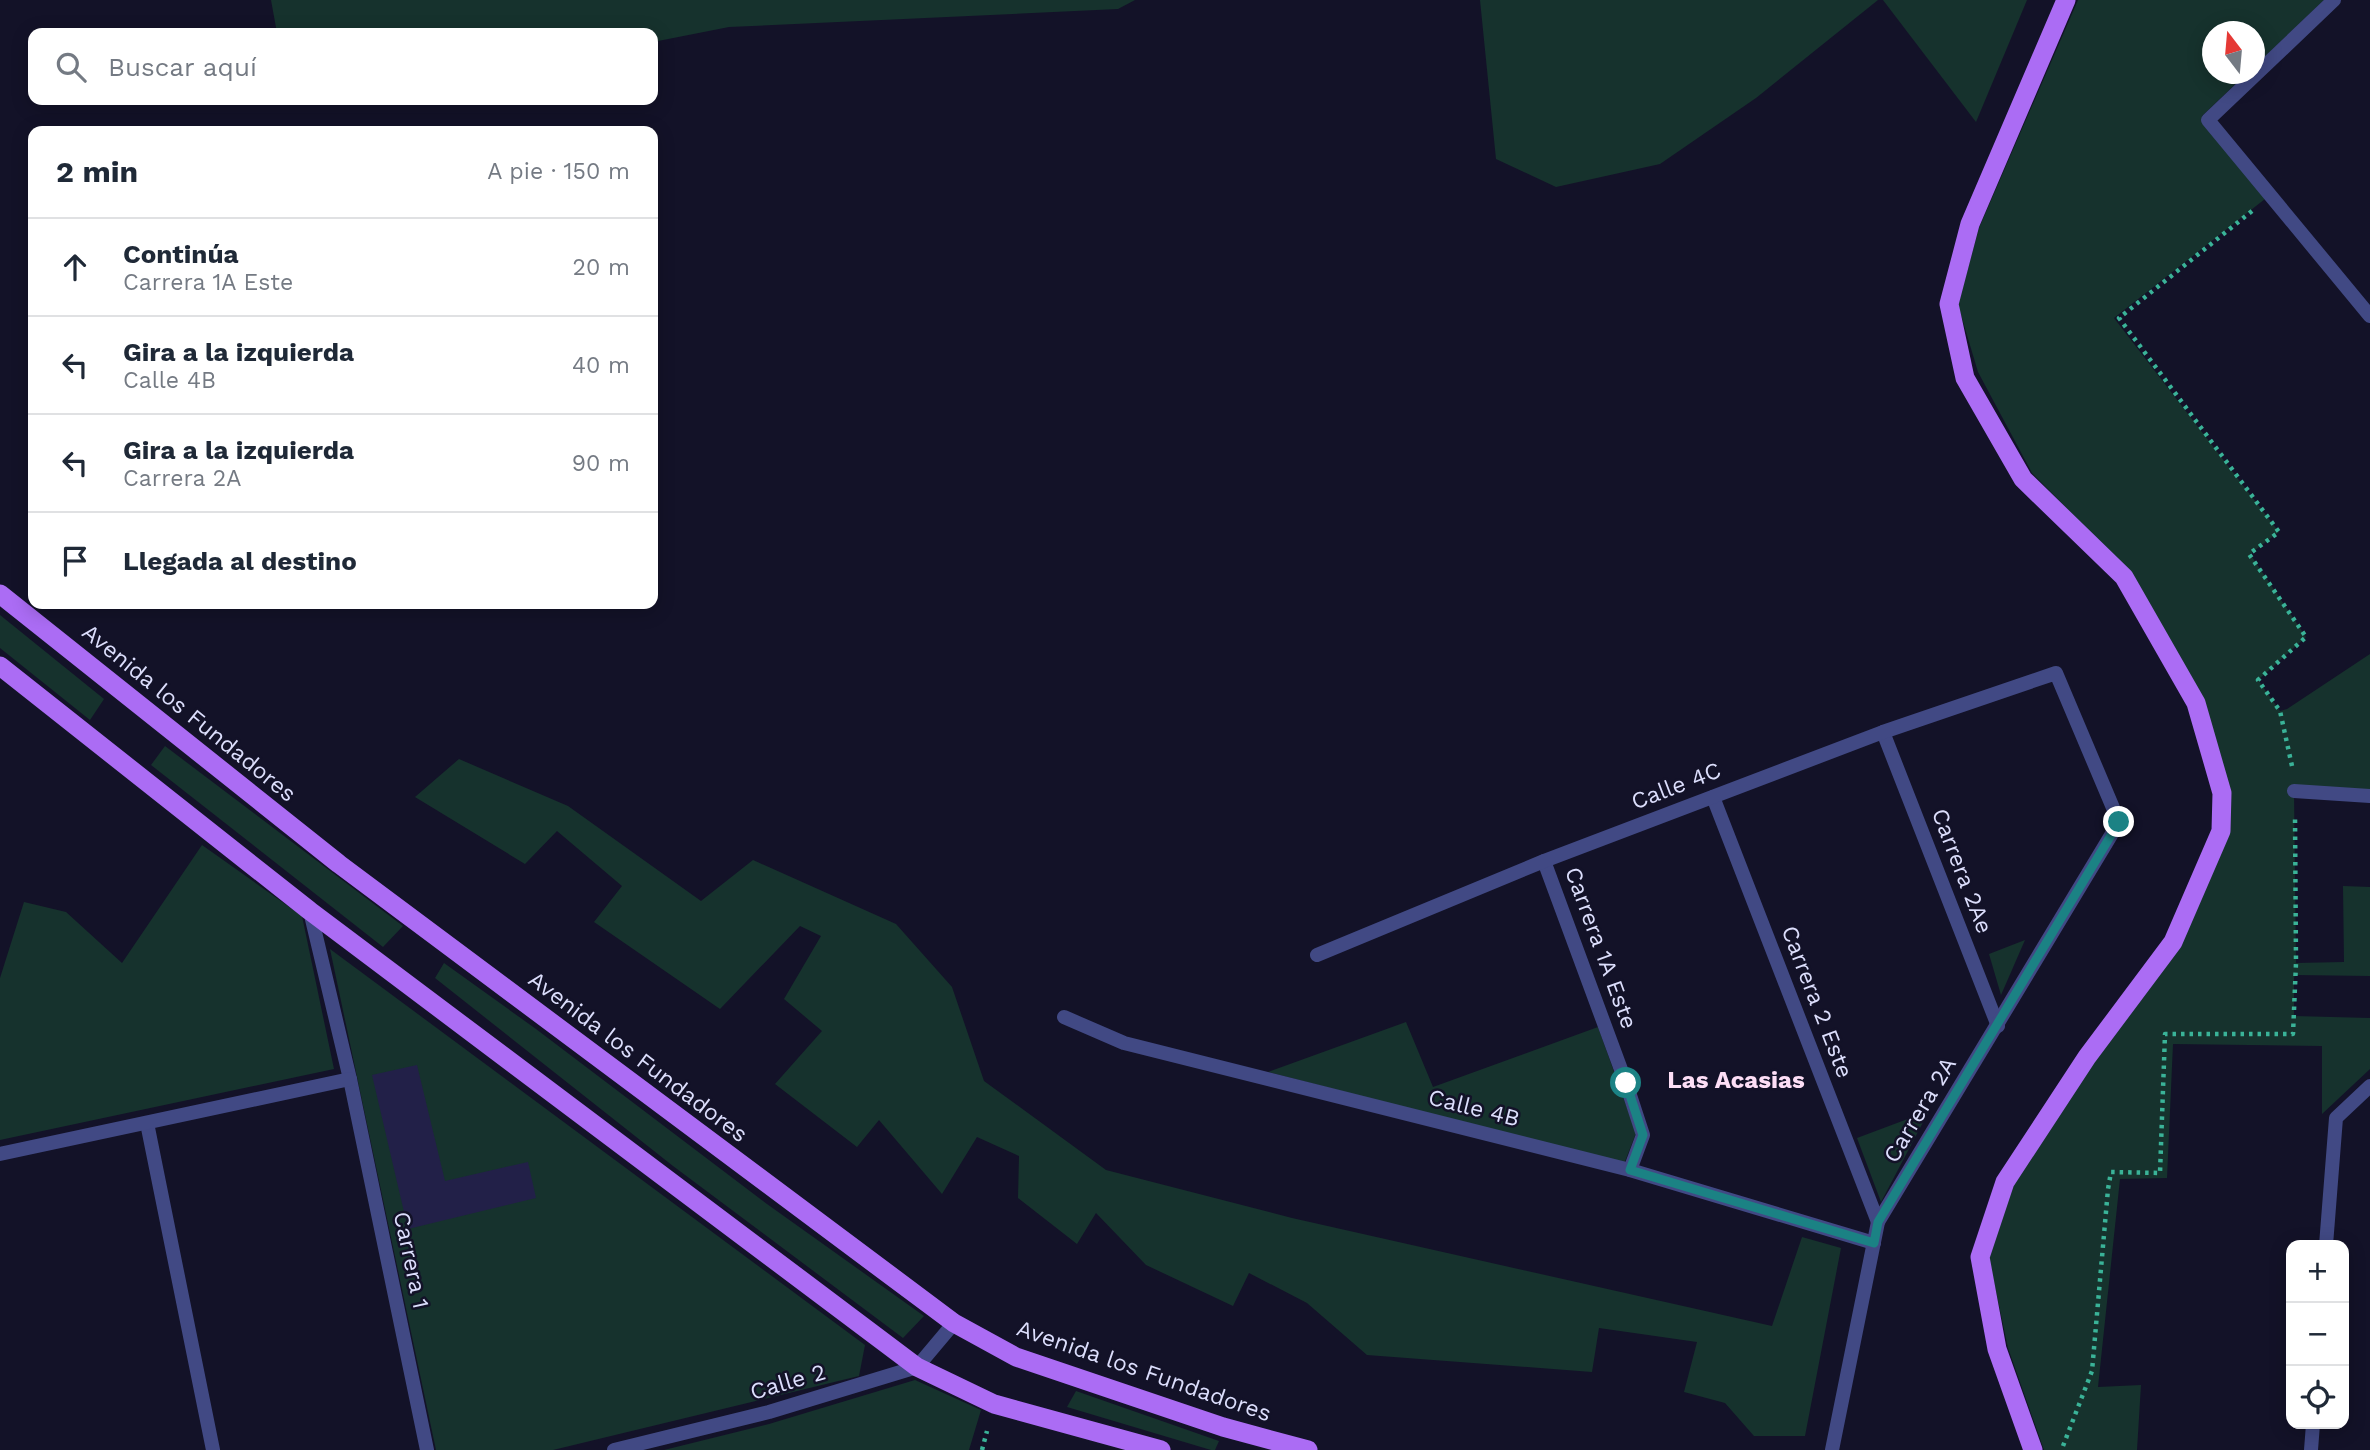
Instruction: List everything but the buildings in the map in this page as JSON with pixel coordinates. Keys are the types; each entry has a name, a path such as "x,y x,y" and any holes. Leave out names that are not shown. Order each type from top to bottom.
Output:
{"main road":[{"path":"2033,1450 1997,1349 1980,1257 2005,1182 2087,1057 2174,942 2221,831 2222,793 2196,703 2124,578 2023,479 1965,378 1949,304 1970,224 2066,0"},
{"name":"Avenida los Fundadores","path":"0,594 339,864 954,1324 1016,1357 1223,1427 1307,1450"},
{"path":"0,666 310,911 917,1367 994,1405 1161,1450"}],"street":[{"path":"2334,0 2208,120 2370,316"},
{"name":"Calle 4C","path":"1317,955 1544,860 1883,732 2056,673 2119,822"},
{"name":"Carrera 2Ae","path":"1883,732 1998,1026"},
{"path":"2294,791 2370,796"},
{"name":"Carrera 2 Este","path":"1713,797 1878,1222"},
{"name":"Carrera 2A","path":"1832,1450 1878,1222 2119,822"},
{"name":"Carrera 1A Este","path":"1544,860 1643,1135 1630,1170"},
{"name":"Carrera 1","path":"310,911 351,1079 427,1450"},
{"name":"Calle 4B","path":"1064,1017 1124,1043 1630,1170 1874,1243"},
{"path":"0,1154 351,1079"},
{"path":"2326,1240 2336,1118 2370,1086"},
{"path":"147,1123 213,1450"},
{"path":"917,1367 954,1324"},
{"name":"Calle 2","path":"614,1450 769,1412 917,1367"},
{"path":"2311,1450 2313,1429"}],"green space":[{"path":"271,0 1135,0 1118,9 729,27 658,41 658,28 276,28"},
{"path":"1480,0 1878,0 1756,98 1660,164 1556,187 1496,159"},
{"path":"1883,0 2027,0 1976,122"},
{"path":"2078,0 2324,0 2265,56 2265,21 2202,21 2202,84 2236,84 2202,116 2270,195 2114,318 2279,532 2250,554 2306,637 2258,680 2280,711 2370,654 2370,794 2294,792 2296,963 2344,962 2343,886 2370,887 2370,976 2295,975 2294,1016 2370,1018 2370,1069 2322,1114 2322,1046 2173,1044 2167,1178 2120,1179 2098,1387 2141,1385 2137,1450 2044,1450 2008,1348 1989,1258 2011,1187 2087,1071 2178,948 2227,787 2130,572 2032,473 1978,372 1958,305 1979,228"},
{"path":"0,615 104,699 90,720 0,648"},
{"path":"165,746 403,926 383,947 151,765"},
{"path":"459,759 568,806 701,901 753,860 896,924 952,987 984,1081 1106,1170 1292,1218 1772,1326 1802,1237 1841,1248 1805,1436 1754,1436 1725,1403 1684,1392 1697,1342 1599,1328 1592,1372 1367,1355 1307,1303 1249,1273 1233,1306 1146,1265 1096,1213 1077,1244 1018,1198 1019,1156 977,1137 942,1194 879,1120 857,1147 775,1084 822,1031 784,999 821,936 800,926 720,1009 594,922 622,886 557,831 525,864 415,797"},
{"path":"202,845 302,916 334,1069 0,1140 0,978 24,902 66,912 122,963"},
{"path":"2025,940 2001,995 1989,954"},
{"path":"330,949 865,1345 859,1376 553,1450 436,1450"},
{"path":"444,963 536,1029 767,1204 924,1316 903,1338 673,1166 435,978"},
{"path":"1406,1022 1433,1087 1598,1027 1636,1133 1624,1164 1268,1072"},
{"path":"1929,1111 1881,1202 1857,1138"},
{"path":"915,1380 981,1410 969,1450 664,1450 769,1424"},
{"path":"1076,1391 1219,1441 1215,1450 1211,1450 1067,1407"}],"district":[{"name":"Las Acasias","path":"1736,1080"}],"route":[{"path":"1626,1083 1643,1135 1630,1170 1874,1243 1878,1222 2119,822"}]}
